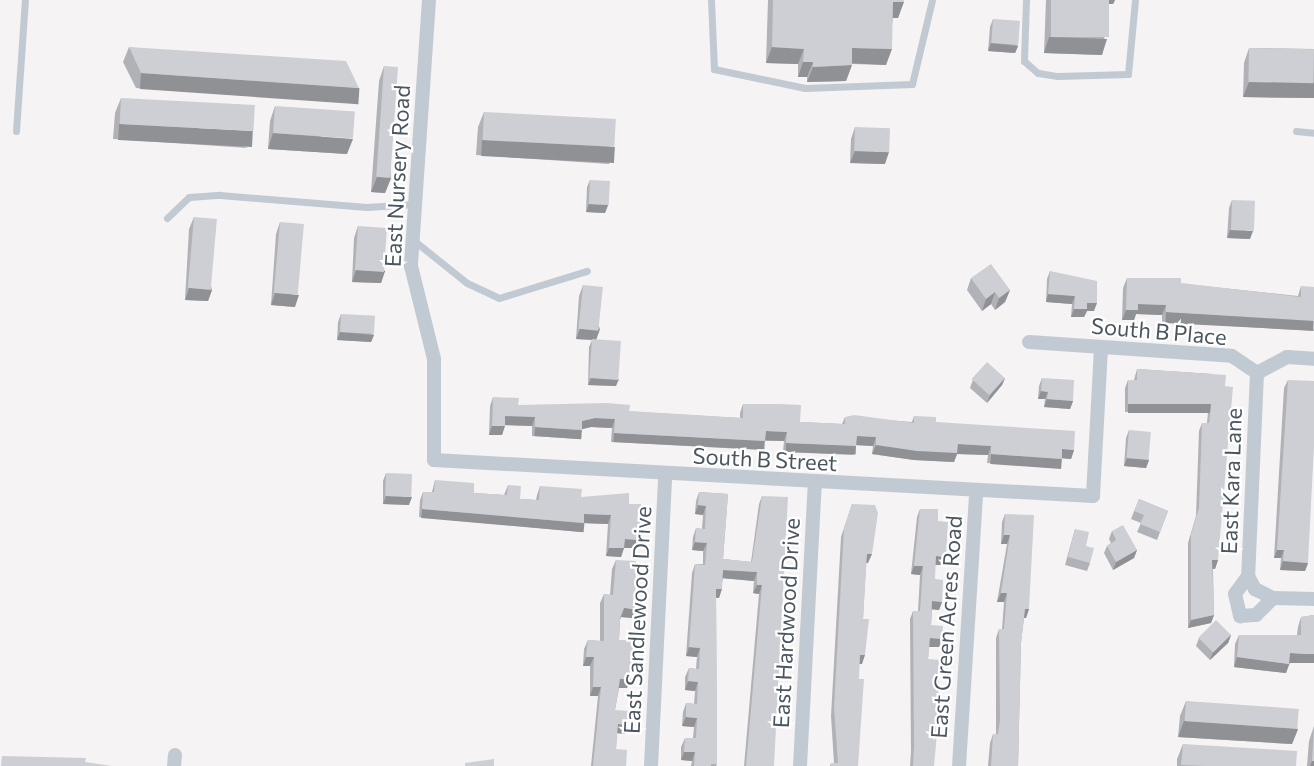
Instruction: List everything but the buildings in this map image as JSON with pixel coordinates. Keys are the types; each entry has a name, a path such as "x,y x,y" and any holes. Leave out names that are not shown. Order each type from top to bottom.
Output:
{"street":[{"name":"East Nursery Road","path":"429,0 411,266 434,359 435,460"},
{"name":"South B Place","path":"1029,342 1232,356 1257,373"},
{"name":"South B Street","path":"435,460 665,475 1093,496 1101,348"},
{"path":"1257,373 1287,357 1314,359"},
{"name":"East Kara Lane","path":"1257,373 1248,576 1255,589 1273,598"},
{"name":"East Sandlewood Drive","path":"651,766 665,475"},
{"name":"East Hardwood Drive","path":"800,766 815,483"},
{"name":"East Green Acres Road","path":"959,766 976,492"},
{"path":"1248,576 1235,594 1240,616 1256,615 1273,598 1314,598"}],"lane":[{"path":"16,131 25,0"},
{"path":"711,0 714,69 805,88 912,84 932,0"},
{"path":"1026,0 1023,61 1038,74 1124,76 1130,70 1135,0"},
{"path":"1296,131 1314,133"},
{"path":"166,218 189,197 210,195 367,207 414,204"},
{"path":"412,238 467,283 499,298 587,271"}]}
